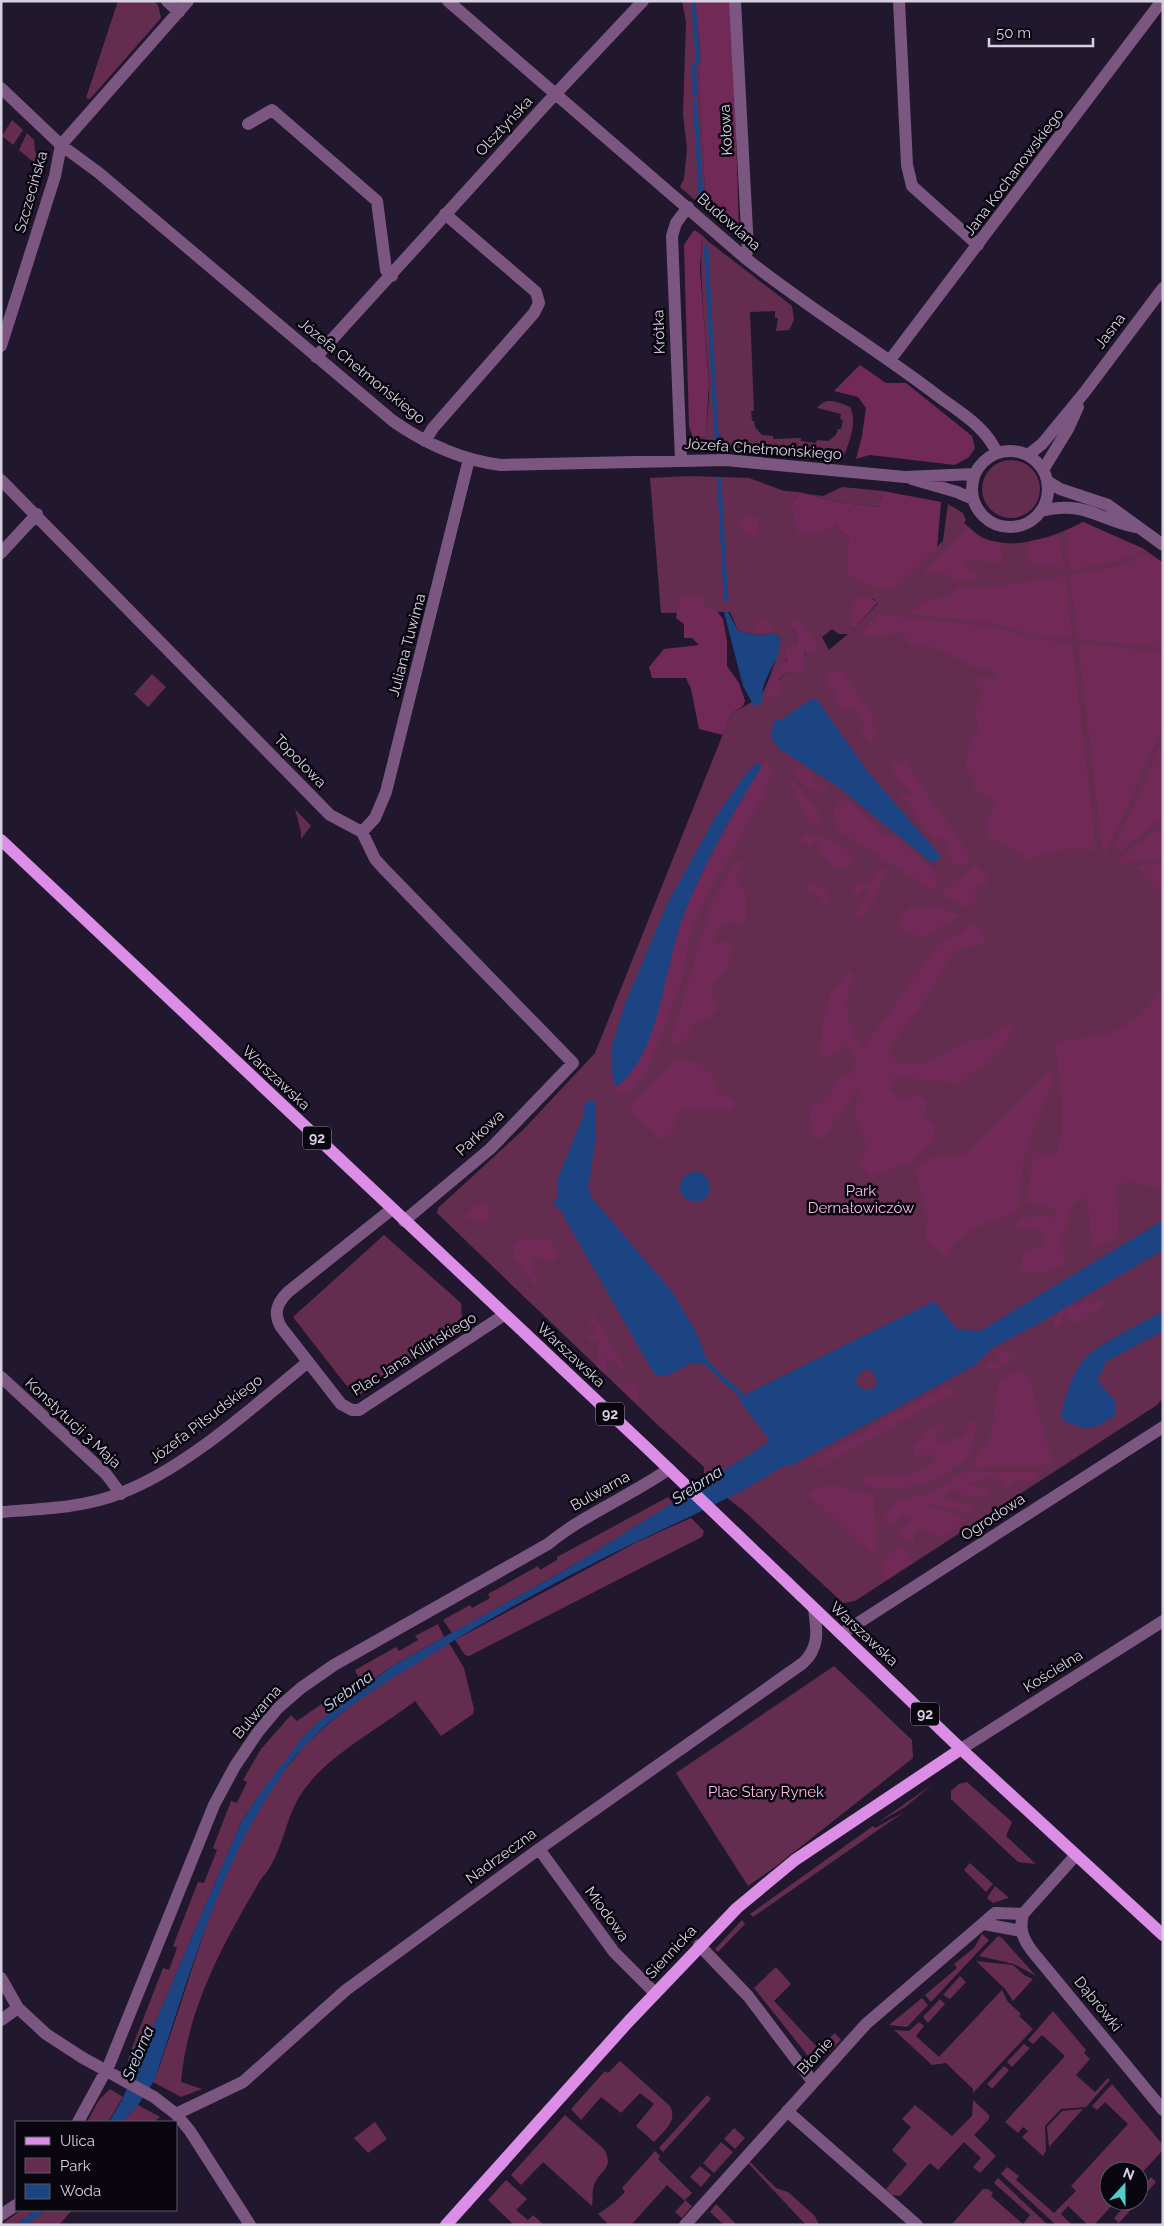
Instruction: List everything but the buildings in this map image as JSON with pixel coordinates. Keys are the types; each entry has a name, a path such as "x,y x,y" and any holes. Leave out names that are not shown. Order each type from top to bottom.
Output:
{"main road":[{"name":"Warszawska","path":"1,840 717,1515 961,1749 1163,1935"},
{"name":"Siennicka","path":"446,2225 699,1945 737,1908 795,1860 961,1749"}],"street":[{"path":"167,1 179,12"},
{"name":"Szczecińska","path":"1,346 52,183 60,145 188,1"},
{"name":"Budowlana","path":"448,1 744,257 770,278 890,360 984,430 997,453"},
{"name":"Olsztyńska","path":"316,357 392,276 445,214 643,1"},
{"name":"Kołowa","path":"736,1 748,250 744,257"},
{"path":"899,1 907,165 912,186 978,245"},
{"name":"Jana Kochanowskiego","path":"890,360 1161,2"},
{"name":"Józefa Chełmońskiego","path":"1,88 60,145 99,173 394,421 425,441 469,459 488,464 523,466 681,460 743,462 905,477 974,474"},
{"path":"248,124 272,110 377,201 386,270 392,276"},
{"name":"Krótka","path":"681,460 672,236 676,223 688,207"},
{"path":"425,441 433,428 534,313 539,303 536,292 445,214"},
{"name":"Jasna","path":"1028,455 1042,444 1084,393 1163,288"},
{"name":"Jasna","path":"1043,470 1068,429 1084,393"},
{"path":"1041,511 1048,492 1048,482 1043,470 1028,455 1010,451 997,453 988,458 974,474 971,487 972,499 978,510 987,519 998,525 1010,527 1023,524 1041,511 1056,507 1078,508 1095,512 1117,523 1135,527"},
{"name":"Juliana Tuwima","path":"362,832 375,818 386,792 469,459"},
{"name":"Józefa Chełmońskiego","path":"905,477 957,492 972,499"},
{"name":"Topolowa","path":"1,480 37,514 330,815 362,832"},
{"path":"1048,482 1060,489 1108,505 1135,527 1163,545"},
{"path":"1,553 37,514"},
{"name":"Parkowa","path":"362,832 376,859 384,869 573,1063 490,1149 404,1221"},
{"name":"Plac Jana Kilińskiego","path":"392,1209 280,1300 276,1313 278,1322 340,1404 352,1410 359,1410 504,1315"},
{"name":"Józefa Piłsudskiego","path":"1,1512 98,1500 121,1494 172,1468 308,1362"},
{"name":"Konstytucji 3 Maja","path":"1,1377 106,1474 121,1494"},
{"name":"Ogrodowa","path":"842,1634 1163,1428"},
{"name":"Bulwarna","path":"79,2121 106,2071 214,1805 250,1742 278,1708 301,1688 334,1666 548,1544 566,1529 652,1481 668,1469"},
{"name":"Nadrzeczna","path":"176,2114 243,2082 346,1990 539,1849 803,1663 813,1650 817,1636 814,1609"},
{"name":"Kościelna","path":"961,1749 1163,1621"},
{"name":"Miodowa","path":"539,1849 614,1952 656,1993"},
{"path":"984,1924 1021,1931 1023,1914 1076,1855"},
{"name":"Błonie","path":"685,2225 866,2024 995,1913 1023,1914"},
{"name":"Dąbrówki","path":"1021,1931 1032,1951 1163,2110"},
{"path":"699,1945 748,1996 813,2082"},
{"path":"1,1978 18,2008 46,2034 106,2071 154,2096 176,2114 190,2131 250,2225"},
{"path":"1,2020 18,2008"},
{"path":"787,2111 917,2225"},
{"path":"1,2215 15,2206"}],"green space":[{"path":"118,1 154,1 158,5 161,18 90,99 86,98"},
{"path":"682,1 695,1 701,59 698,69 706,210 680,187 684,179 687,149 683,114 686,22"},
{"path":"12,120 23,130 13,145 2,136"},
{"path":"27,133 34,140 35,151 44,171 19,150"},
{"path":"702,235 792,306 794,320 789,330 776,331 778,318 775,318 775,311 750,312 754,411 751,411 755,427 762,435 773,436 773,439 801,438 801,441 816,443 817,440 828,441 836,435 838,429 841,429 843,420 840,419 841,414 817,408 828,401 841,403 850,407 853,419 852,432 843,458 730,447 696,446 692,442 692,435 699,439 706,436 709,395 702,290"},
{"path":"1005,460 1017,460 1032,468 1040,483 1040,495 1032,510 1017,518 1005,518 990,510 982,495 982,483 990,468"},
{"name":"Park Dernałowiczów","path":"688,476 749,478 784,491 799,492 792,503 834,524 849,538 849,546 894,587 943,541 948,504 963,513 966,520 964,523 986,539 998,542 1023,543 1049,537 1083,522 1144,549 1163,563 1163,1398 1157,1405 855,1601 843,1603 744,1511 726,1497 730,1495 713,1477 709,1480 704,1476 704,1467 437,1213 438,1208 523,1130 595,1053 731,714 762,694 777,657 780,637 772,633 760,636 738,631 730,612 661,613 650,478","holes":["873,599 878,603 853,630 849,624 852,617","804,624 807,637 805,656 795,673 786,672 779,680 769,683 796,646 797,635 792,628","832,629 839,634 848,634 829,650 822,637"]},
{"path":"842,487 883,491 878,507 843,503 808,494 823,496"},
{"path":"152,674 166,687 148,707 134,694"},
{"path":"295,809 311,826 301,839 301,832"},
{"path":"384,1235 461,1303 462,1325 361,1394 346,1385 293,1317"},
{"path":"668,1497 673,1503 567,1569 452,1633 443,1620 470,1605 472,1608 490,1598 488,1594 538,1566 540,1570 557,1560 557,1557"},
{"path":"691,1518 704,1531 702,1537 469,1656 465,1655 455,1640 637,1542"},
{"path":"438,1624 444,1637 392,1666 355,1693 258,1796 241,1822 135,2070 128,2061 130,2053 163,1968 169,1970 177,1948 173,1946 198,1882 204,1883 217,1850 213,1848 231,1801 237,1803 247,1782 243,1780 261,1749 291,1715 297,1721 359,1678 355,1670 396,1647 399,1651 418,1640 415,1636"},
{"path":"449,1643 464,1668 474,1709 473,1714 441,1736 415,1701 340,1754 314,1778 303,1791 293,1809 275,1858 258,1883 231,1932 198,2005 190,2030 181,2082 202,2089 181,2097 153,2082 223,1881 249,1827 280,1777 298,1754 333,1720 381,1685"},
{"name":"Plac Stary Rynek","path":"834,1666 912,1740 913,1758 775,1867 748,1886 676,1773"},
{"path":"967,1782 1012,1822 1006,1836 1036,1864 1018,1862 951,1799 951,1791 959,1784"},
{"path":"933,1784 905,1807 876,1824"},
{"path":"904,1812 753,1917 750,1914 873,1826 875,1828"},
{"path":"970,1863 993,1884 986,1892 964,1870"},
{"path":"995,1886 1008,1898 993,1903 987,1898"},
{"path":"742,1920 745,1924 718,1952 715,1949"},
{"path":"982,1934 989,1940 931,2002 925,1995 957,1968 954,1964 974,1948"},
{"path":"998,1936 1002,1938 1036,1976 1014,1964 979,1956"},
{"path":"976,1961 1013,1965 1024,1975 1033,1979 1013,2001 1005,1989"},
{"path":"776,1967 791,1984 774,2001 818,2048 835,2033 841,2040 823,2058 808,2056 754,1988"},
{"path":"960,1976 966,1982 950,1999 943,1995"},
{"path":"1002,1990 1008,2002 1021,2014 1019,2016 1033,2029 973,2093 973,2089 946,2063 932,2065 894,2030 909,2031 919,2022 924,2026 916,2036 939,2057"},
{"path":"922,1998 928,2005 907,2027 889,2025"},
{"path":"940,1999 945,2004 928,2023 923,2017"},
{"path":"1053,2011 1086,2050 1084,2053 1090,2059 1076,2075 1095,2092 1108,2078 1110,2080 1086,2107 1061,2109 1045,2126 1046,2150 1043,2156 1022,2137 1028,2131 1023,2127 1018,2133 1005,2122 1065,2056 1042,2035 1033,2044 1028,2040"},
{"path":"1024,2044 1030,2048 1012,2067 1007,2062"},
{"path":"620,2061 670,2106 672,2116 669,2126 654,2142 636,2126 654,2104 640,2093 621,2113 601,2097 581,2120 571,2109 605,2071 608,2073"},
{"path":"1004,2066 1009,2070 992,2089 987,2084"},
{"path":"1112,2084 1163,2145 1163,2150 1149,2165 1149,2161 1099,2161 1099,2211 1107,2211 1094,2225 1088,2225 1068,2206 1061,2214 1072,2225 1056,2225 1001,2174 1007,2167 1019,2176 1016,2180 1054,2213 1076,2191 1071,2186 1128,2124 1105,2102 1097,2110 1092,2106"},
{"path":"110,2089 123,2097 109,2121 88,2121 99,2100"},
{"path":"707,2095 711,2099 663,2152 659,2148"},
{"path":"973,2100 989,2115 989,2119 974,2135 996,2156 980,2173 973,2167 981,2158 964,2142 938,2170 930,2163 900,2196 892,2195 886,2189 907,2164 892,2150 911,2127 902,2119 915,2105 952,2136 972,2116"},
{"path":"138,2105 160,2117 155,2121 123,2121"},
{"path":"1083,2109 1049,2147 1047,2127 1062,2111"},
{"path":"565,2115 604,2149 607,2156 607,2165 594,2185 592,2206 543,2162 521,2185 511,2175"},
{"path":"375,2122 387,2139 368,2153 354,2138"},
{"path":"734,2128 745,2138 735,2149 724,2139"},
{"path":"721,2142 733,2152 714,2173 703,2163"},
{"path":"655,2151 660,2156 658,2159 692,2193 685,2200 692,2206 682,2218 675,2212 685,2201 667,2185 631,2225 606,2225 607,2223 598,2214 625,2192 622,2188"},
{"path":"747,2162 750,2162 776,2188 788,2192 815,2216 819,2225 806,2225"},
{"path":"700,2166 711,2175 701,2187 690,2177"},
{"path":"1151,2177 1156,2182 1149,2190 1149,2179"},
{"path":"998,2178 1048,2225 951,2225 983,2189 988,2189 993,2193 991,2196 1023,2224 1030,2215 994,2183"},
{"path":"506,2180 527,2199 516,2210 528,2220 533,2215 544,2225 514,2225 488,2200"},
{"path":"716,2204 737,2225 724,2225 710,2212"},
{"path":"20,2211 34,2211 16,2225 1,2225"},
{"path":"45,2211 71,2211 59,2225 26,2225"},
{"path":"1120,2211 1130,2211 1119,2223 1114,2218"}],"shaded area":[{"path":"695,1 732,1 739,232 706,210 698,69 701,59"},
{"path":"694,230 702,235 700,270 709,383 706,436 699,439 692,435 689,427 684,245"},
{"path":"860,365 886,383 906,383 972,436 975,448 969,457 955,465 870,455 856,459 866,408 858,397 834,391"},
{"path":"883,491 941,502 937,548 896,587 864,585 848,574 849,538 834,524 822,534 797,534 792,503 799,492 843,503 878,507"},
{"path":"747,516 756,516 759,524 753,536 741,529 741,519"},
{"path":"1083,522 1144,550 1121,560 1070,570 1066,531"},
{"path":"969,528 983,539 1001,543 1002,563 965,559 968,569 977,574 976,580 951,579 947,574 922,573"},
{"path":"1059,535 1064,569 1046,564 1027,562 1030,541"},
{"path":"1149,553 1163,563 1163,648 1078,639 1070,575 1121,566"},
{"path":"1065,576 1072,638 1040,637 993,623 909,614 926,600 952,596 957,588 990,588"},
{"path":"695,595 702,598 705,606 716,610 723,619 727,641 727,666 739,683 745,701 743,706 731,714 723,735 699,729 691,689 686,678 652,678 649,667 664,649 699,645 692,638 684,638 684,624 676,618 680,598"},
{"path":"865,597 878,602 853,630 849,624 856,599"},
{"path":"878,615 993,627 1037,639 1072,643 1096,850 1053,851 1029,861 1016,851 989,838 985,822 997,803 974,789 975,778 965,770 970,743 979,730 975,712 983,692 975,685 980,677 1000,679 994,671 973,667 934,647 909,644 903,633 860,634"},
{"path":"764,618 773,625 772,630 754,633 755,625"},
{"path":"794,620 799,620 804,624 817,646 816,650 810,653 805,652 803,670 800,674 786,672 779,679 780,694 772,698 767,696 769,681 775,671 787,660 786,647 796,645 797,635 790,625"},
{"path":"1078,643 1163,652 1163,726 1106,853 1103,852"},
{"path":"842,671 873,717 871,722 877,730 872,742 861,733 864,727 861,716 850,705 846,712 836,704 835,692 824,687 831,672"},
{"path":"1163,741 1163,817 1122,849 1114,850"},
{"path":"905,761 970,856 965,865 954,865 949,861 952,858 945,850 948,844 938,837 935,839 930,835 919,822 909,801 899,799 902,794 915,796 893,772 892,762"},
{"path":"767,762 772,768 766,791 705,900 689,936 682,981 648,1069 632,1091 624,1095 614,1089 627,1077 668,973 680,924 696,887 750,784 762,766"},
{"path":"794,767 803,768 813,774 812,782 827,787 825,793 809,790 792,770"},
{"path":"791,779 820,814 819,826 811,825 790,784"},
{"path":"842,800 852,804 883,836 895,837 934,871 938,886 932,890 839,831 833,811"},
{"path":"1163,826 1163,859 1121,863 1117,860"},
{"path":"804,834 831,840 842,847 853,857 850,867 833,868 818,849 819,843 814,842 810,847 801,840"},
{"path":"736,860 741,862 736,877 738,884 744,891 746,917 741,924 729,922 714,931 713,941 719,945 728,939 734,944 729,952 730,964 712,986 713,999 719,1007 708,1019 702,1018 689,1027 690,1034 678,1044 674,1043 671,1040 712,902"},
{"path":"1163,864 1163,895 1135,866"},
{"path":"976,865 988,879 985,886 976,887 974,892 977,897 976,901 965,908 940,893"},
{"path":"882,867 886,869 874,900 862,917 859,917 855,914 870,890 865,887 858,894 851,890 856,884 870,882"},
{"path":"816,883 826,892 829,903 824,902 809,889 810,884"},
{"path":"928,904 962,916 922,937 899,929 901,917 911,907 924,909"},
{"path":"969,923 981,928 982,932 986,934 985,941 954,952 921,1006 888,1048 897,1063 921,1064 973,1039 984,1041 1004,1026 1015,1026 997,1054 960,1083 894,1077 889,1091 901,1099 919,1095 926,1104 924,1118 935,1126 933,1142 909,1163 872,1176 859,1166 867,1145 854,1115 859,1087 830,1129 818,1140 809,1118 813,1104 820,1104 830,1094 835,1080 852,1073 858,1061 852,1057 847,1044 838,1052 820,1060 822,1030 831,993 849,971 853,975 848,995 847,1013 852,1031 862,1049 941,942 963,932"},
{"path":"1163,985 1163,1190 1131,1182 1115,1185 1119,1226 1116,1237 1092,1251 1088,1198 1075,1202 1068,1214 1068,1224 1059,1244 1065,1255 1063,1265 1040,1274 1019,1270 1024,1251 1047,1246 1041,1231 1017,1228 1020,1219 1043,1214 1051,1218 1058,1213 1045,1205 1027,1203 1033,1152 1056,1155 1060,1142 1062,1100 1056,1044 1070,1039 1105,1035 1125,1026 1151,1004"},
{"path":"675,1060 699,1063 712,1074 718,1092 735,1101 732,1110 679,1110 672,1132 666,1138 661,1139 630,1110 635,1101"},
{"path":"1050,1070 1053,1079 1026,1153 1021,1179 1020,1201 1016,1213 968,1232 960,1238 945,1256 927,1240 925,1233 928,1217 915,1169 929,1158 963,1156"},
{"path":"483,1203 489,1205 489,1217 483,1222 465,1217 476,1205"},
{"path":"522,1239 549,1239 559,1256 553,1261 532,1257 531,1270 539,1281 534,1285 520,1263 515,1259 514,1246"},
{"path":"1090,1299 1092,1305 1101,1300 1105,1303 1081,1321 1072,1323 1068,1320 1068,1315 1065,1313 1061,1318 1064,1323 1055,1328 1053,1320 1062,1310 1073,1305 1076,1307"},
{"path":"592,1313 624,1367 620,1369 606,1355 607,1373 605,1374 597,1367 599,1342 597,1340 589,1340 587,1335 595,1334 594,1327 588,1323"},
{"path":"1000,1350 1008,1354 1015,1352 1014,1355 1010,1356 1009,1361 993,1371 986,1368 989,1363 1002,1362 997,1354"},
{"path":"1016,1371 1026,1374 1030,1379 1053,1465 971,1467 988,1441 996,1417 994,1416 998,1383"},
{"path":"622,1383 629,1386 635,1384 639,1400 638,1404 618,1385"},
{"path":"945,1386 955,1391 819,1468 813,1461"},
{"path":"969,1421 976,1424 970,1454 945,1474 934,1480 912,1487 876,1488 864,1486 861,1482 865,1477 902,1475 927,1467 936,1461 932,1454 914,1456 913,1448 926,1432 942,1423 944,1430 936,1434 937,1442 949,1444 955,1438 964,1436"},
{"path":"1037,1472 1033,1481 1016,1481 1006,1490 1001,1490 1004,1480 987,1478 966,1483 991,1491 989,1497 961,1495 954,1488 941,1498 947,1501 975,1505 973,1515 933,1504 928,1505 967,1519 948,1535 937,1536 920,1529 914,1532 914,1545 901,1539 900,1530 911,1519 903,1515 890,1526 883,1519 897,1501 931,1493 962,1473"},
{"path":"823,1485 842,1487 874,1496 876,1558 808,1494"},
{"path":"904,1548 912,1563 885,1581 881,1565 894,1549"}],"water":[{"path":"724,612 728,612 738,631 760,636 772,633 780,637 778,653 764,684 763,700 755,708 743,686"},
{"path":"809,700 817,700 868,772 939,854 940,858 932,863 837,786 781,750 772,740 770,729 773,727 773,722 777,719 782,719"},
{"path":"757,763 762,766 717,843 688,903 675,941 651,1033 642,1054 631,1072 617,1086 613,1082 611,1050 624,1006 667,904 716,816 747,772"},
{"path":"591,1100 596,1103 596,1138 588,1188 593,1199 673,1293 697,1334 706,1358 710,1363 692,1363 666,1376 658,1376 653,1372 559,1208 552,1203 557,1199 557,1180 583,1116 584,1104"},
{"path":"695,1172 706,1176 710,1187 706,1198 695,1202 684,1198 680,1187 684,1176"},
{"path":"1163,1220 1163,1250 1036,1325 992,1348 975,1365 792,1465 782,1467 729,1497 555,1583 474,1628 386,1682 333,1720 302,1749 264,1802 225,1878 209,1918 154,2081 138,2105 123,2121 110,2121 122,2100 241,1822 258,1796 302,1738 322,1719 392,1666 567,1569 766,1444 768,1438 739,1400 742,1396 934,1301 957,1329 980,1331","holes":["863,1370 869,1370 875,1374 877,1383 872,1390 863,1390 856,1384 857,1376"]},
{"path":"1163,1311 1163,1331 1107,1361 1097,1380 1115,1401 1115,1416 1094,1427 1088,1428 1076,1426 1061,1418 1069,1386 1086,1357 1110,1340"},
{"path":"34,2211 45,2211 26,2225 16,2225"}],"waterway":[{"path":"693,1 698,59 694,67 695,95"},
{"path":"695,102 701,196"},
{"path":"706,247 717,445"},
{"path":"719,479 726,600"},
{"path":"703,1360 742,1396"}],"water label":[{"name":"Srebrna","path":"697,1485"},
{"name":"Srebrna","path":"348,1691"},
{"name":"Srebrna","path":"138,2053"}]}
